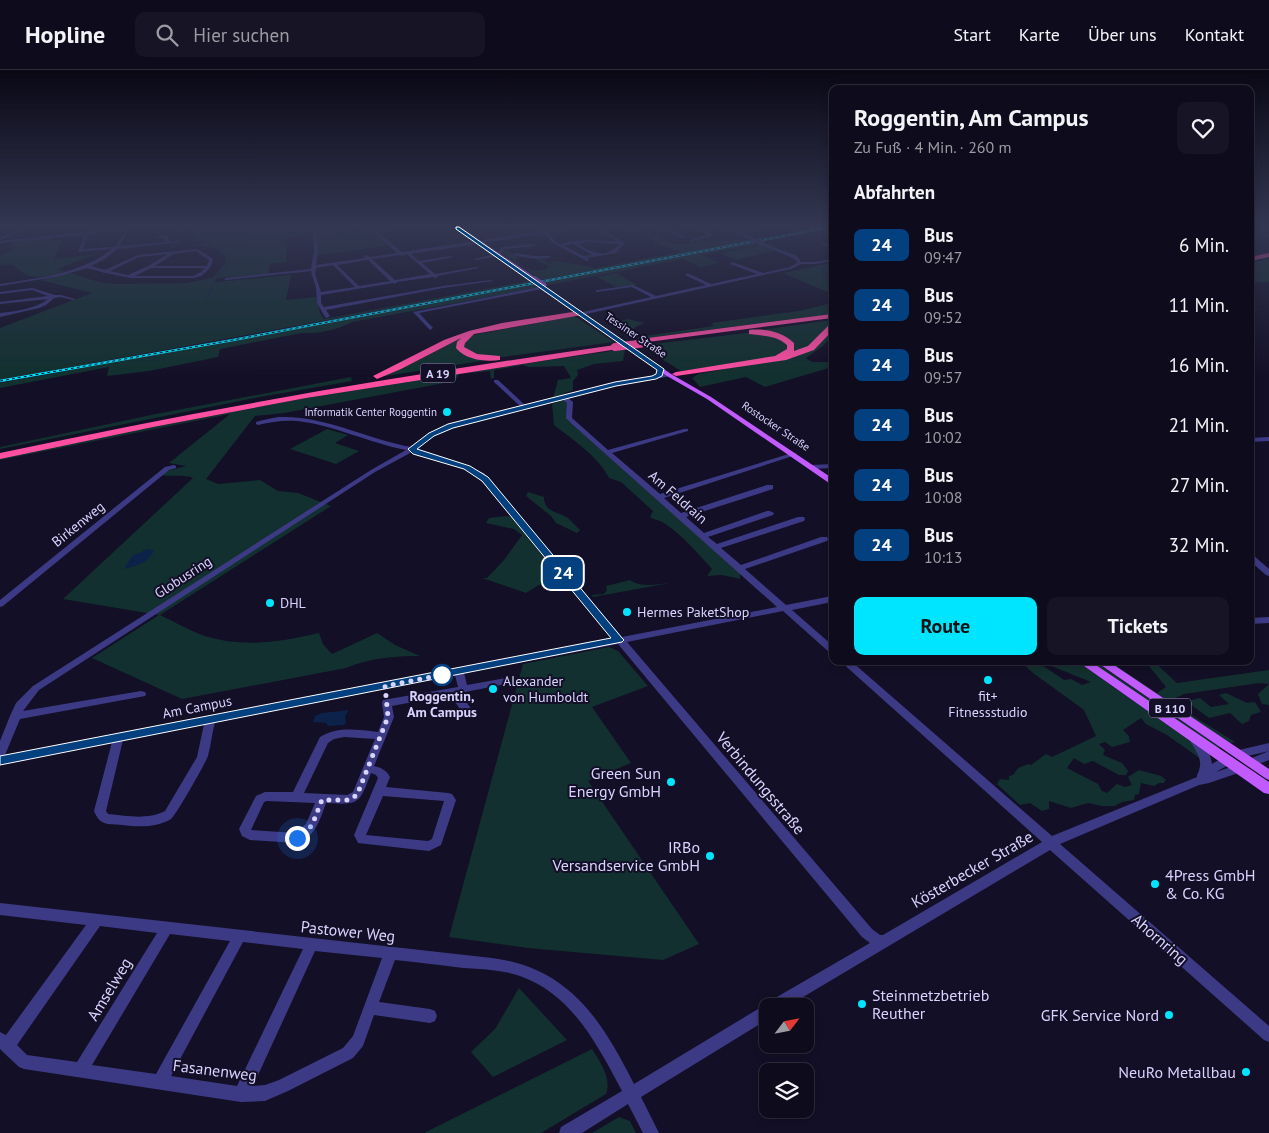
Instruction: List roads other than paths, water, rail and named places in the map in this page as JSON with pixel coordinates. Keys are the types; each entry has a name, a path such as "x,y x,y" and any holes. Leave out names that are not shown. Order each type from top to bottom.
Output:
{"highway":[{"path":"356,383 405,366 456,338 489,329 581,312"},
{"name":"A 19","path":"642,342 730,332 829,317"},
{"name":"A 19","path":"0,456 161,422 346,388 613,346 829,317"},
{"path":"489,329 466,337 461,342 460,348 467,354 482,358 520,357"},
{"path":"675,376 794,356 811,348 829,330"},
{"path":"675,376 778,358 790,352 792,348 787,340 773,334 730,332"},
{"name":"A 19","path":"0,452 166,418 356,383 520,357 613,346"},
{"path":"691,384 688,379 694,374"}],"main road":[{"name":"Tessiner Straße","path":"530,278 541,287 675,376"},
{"name":"Tessiner Straße","path":"581,312 660,369 675,376"},
{"name":"Rostocker Straße","path":"675,376 691,384 704,394"},
{"name":"Rostocker Straße","path":"675,376 829,479"},
{"name":"B 110","path":"1088,665 1190,735 1233,757"},
{"name":"B 110","path":"1106,665 1245,765 1269,788"},
{"name":"B 110","path":"1245,765 1269,775"}],"street":[{"path":"0,284 41,278"},
{"path":"226,279 238,278"},
{"path":"314,278 318,299 326,316"},
{"path":"346,278 364,300"},
{"path":"388,278 406,293"},
{"path":"318,294 419,278"},
{"path":"437,278 448,286"},
{"path":"695,278 710,285"},
{"path":"581,312 745,278"},
{"path":"322,309 364,300 371,301 406,293 490,281"},
{"path":"598,291 632,286 656,297"},
{"path":"430,328 416,312 541,287"},
{"path":"0,293 34,290 50,294 53,297"},
{"path":"0,303 64,296 74,299"},
{"path":"0,315 24,311 47,302 53,297"},
{"name":"Tessiner Straße","path":"654,378 659,375 660,369"},
{"path":"565,398 636,380 675,376"},
{"path":"636,380 675,376"},
{"path":"496,381 525,408"},
{"path":"565,398 628,385"},
{"name":"Globusring","path":"0,754 20,706 27,697 46,681 373,471 412,448 431,434 450,426 565,398"},
{"name":"Am Feldrain","path":"565,398 570,402 569,418 829,647"},
{"path":"258,423 283,419 307,420 412,448 416,452 467,468 485,479 618,640"},
{"path":"608,452 686,430"},
{"path":"1254,440 1269,439"},
{"path":"659,497 794,454"},
{"name":"Birkenweg","path":"0,604 167,468 174,466"},
{"path":"812,467 829,466"},
{"path":"680,516 770,487"},
{"path":"704,536 770,513"},
{"path":"717,547 801,518"},
{"path":"740,568 824,539"},
{"path":"1254,560 1269,573"},
{"name":"Am Campus","path":"14,758 829,600"},
{"path":"1254,621 1269,620"},
{"name":"Verbindungsstraße","path":"618,640 867,933 878,941 884,941"},
{"name":"Ahornring","path":"850,665 1269,1036"},
{"path":"459,671 458,690 469,713"},
{"path":"387,704 506,680"},
{"path":"322,800 308,832 304,836 297,838 250,835 246,833 245,829 260,799 265,796 349,800 357,795 388,717 385,686"},
{"path":"15,716 141,694"},
{"path":"79,705 89,698"},
{"path":"119,738 100,811 102,816 140,822 160,820 169,814 202,757 210,720"},
{"path":"296,797 324,740 331,735 339,733 381,736"},
{"path":"1190,735 1204,752 1207,760 1200,777"},
{"name":"Kösterbecker Straße","path":"788,998 1050,843 1200,777 1233,757 1269,746"},
{"name":"Kösterbecker Straße","path":"1200,777 1209,779 1269,755"},
{"path":"0,760 14,758"},
{"path":"368,768 380,772 384,777 360,834 362,840 429,846 437,842 450,800 448,797 379,791"},
{"name":"Pastower Weg","path":"0,909 311,946 504,966 521,970 546,981 562,992 588,1019 631,1095"},
{"path":"4,1042 97,920"},
{"name":"Amselweg","path":"81,1070 167,928"},
{"path":"160,1081 239,937"},
{"path":"242,1094 311,946"},
{"name":"Fasanenweg","path":"4,1042 24,1062 242,1094 265,1093 283,1086 348,1053 358,1041 390,954"},
{"path":"370,1008 430,1016"},
{"path":"567,1133 759,1017"},
{"path":"631,1095 651,1133"}],"water":[{"path":"148,549 154,550 149,558 137,565 124,569 132,556"},
{"path":"349,710 345,716 346,723 344,725 328,726 326,723 313,722 315,716 322,713"}],"waterway":[{"path":"207,299 215,280"}],"railway":[{"path":"0,381 233,340 563,278"}],"place":[{"name":"Informatik Center Roggentin","path":"447,412"},
{"name":"DHL","path":"270,603"},
{"name":"Hermes PaketShop","path":"627,612"},
{"name":"Roggentin, Am Campus","path":"442,675"},
{"name":"fit+ Fitnessstudio","path":"988,680"},
{"name":"Alexander von Humboldt","path":"493,689"},
{"name":"Green Sun Energy GmbH","path":"671,782"},
{"name":"IRBo Versandservice GmbH","path":"710,856"},
{"name":"4Press GmbH & Co. KG","path":"1155,884"},
{"name":"Steinmetzbetrieb Reuther","path":"862,1004"},
{"name":"GFK Service Nord","path":"1169,1015"},
{"name":"NeuRo Metallbau","path":"1246,1072"}]}
